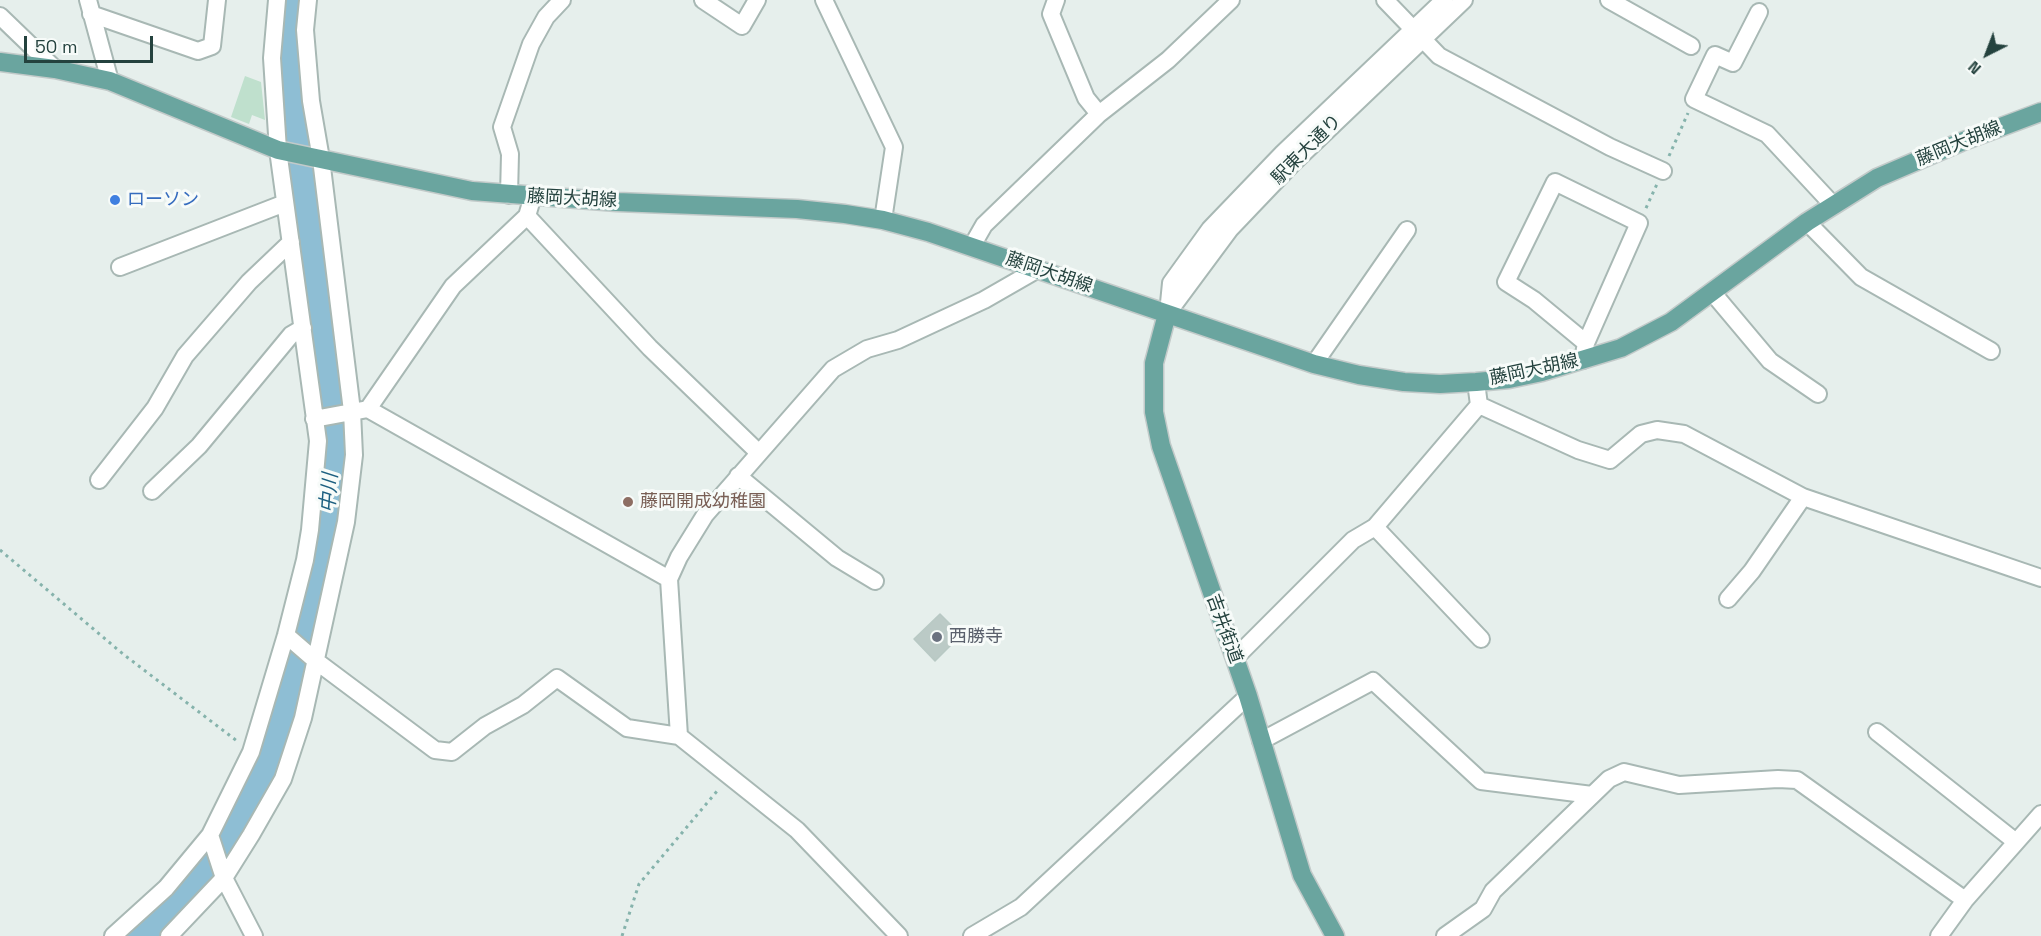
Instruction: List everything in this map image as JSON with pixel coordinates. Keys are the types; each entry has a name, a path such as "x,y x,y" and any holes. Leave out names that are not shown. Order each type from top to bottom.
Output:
{"main road":[{"name":"藤岡大胡線","path":"0,62 55,69 110,81 286,152 472,191 509,195 797,209 845,213 883,220 972,246 1314,364 1359,375 1404,382 1440,384 1509,380 1585,351 1621,348 1661,327 1807,222 1877,178 1960,142 2041,112"},
{"name":"吉井街道","path":"1167,314 1154,363 1154,412 1161,446 1248,696 1302,875 1335,936"}],"street":[{"path":"89,7 198,51 212,46 217,0"},
{"path":"113,936 166,888 210,835 251,752 286,635 305,560 318,441 285,203 286,152 272,58 277,0"},
{"path":"169,936 224,878 283,778 303,718 346,522 360,410 317,158 305,30 308,0"},
{"path":"509,195 510,154 502,127 531,44 546,17 562,0"},
{"path":"702,0 742,26 757,0"},
{"path":"824,0 894,147 883,220"},
{"path":"1056,0 1051,14 1086,98 1099,114"},
{"path":"972,246 984,225 1099,114 1168,60 1231,0"},
{"path":"1385,0 1439,56 1610,147 1663,171"},
{"path":"1418,34 1444,0"},
{"path":"1167,314 1171,283 1210,229 1283,153 1418,34 1464,0"},
{"path":"1609,0 1691,46"},
{"path":"89,7 110,81"},
{"path":"1759,12 1732,63 1715,55 1694,99 1767,134 1833,205"},
{"path":"0,16 55,69"},
{"path":"1555,182 1639,224 1585,351 1534,300 1506,282 1555,182"},
{"path":"360,410 453,286 527,216 534,196"},
{"path":"120,267 285,203"},
{"path":"527,216 650,348 759,453"},
{"path":"1807,222 1861,277 1991,351"},
{"path":"1314,364 1407,230"},
{"path":"99,480 155,408 186,356 249,282 291,242"},
{"path":"679,736 669,579 679,557 705,515 833,369 867,349 898,340 984,300 1038,269"},
{"path":"1712,292 1770,361 1818,394"},
{"path":"152,491 199,446 291,335 303,328"},
{"path":"1235,658 1353,540 1375,527 1479,405 1476,382"},
{"path":"1479,405 1578,450 1610,460 1641,434 1657,430 1684,434 1803,497 2041,578"},
{"path":"314,419 360,410 669,579"},
{"path":"738,476 837,558 875,581"},
{"path":"1728,599 1752,571 1803,497"},
{"path":"1375,527 1481,639"},
{"path":"286,635 316,661 435,750 452,752 485,726 523,705 557,678 627,728 679,736 797,830 899,936"},
{"path":"1261,741 1373,681 1481,781 1592,795"},
{"path":"972,936 1021,907 1248,696"},
{"path":"1877,732 2016,842"},
{"path":"1445,936 1483,909 1493,891 1609,778 1624,772 1679,785 1778,779 1797,780 1965,900"},
{"path":"1939,936 1965,900 2041,814"},
{"path":"210,835 224,878 254,936"}],"path":[{"path":"0,550 123,654 251,752"},
{"path":"622,936 639,884 730,776"}],"green space":[{"path":"245,76 261,82 265,120 252,115 249,124 231,117"}],"building":[{"name":"西勝寺","path":"940,614 961,635 935,661 914,639"}],"waterway":[{"name":"中川","path":"140,936 166,913 233,838 265,777 287,716 303,638 320,573 333,493 333,439 328,374 291,102 288,30 291,0"}],"place":[{"name":"ローソン","path":"115,200"},
{"name":"藤岡開成幼稚園","path":"628,502"},
{"name":"西勝寺","path":"937,637"}]}
